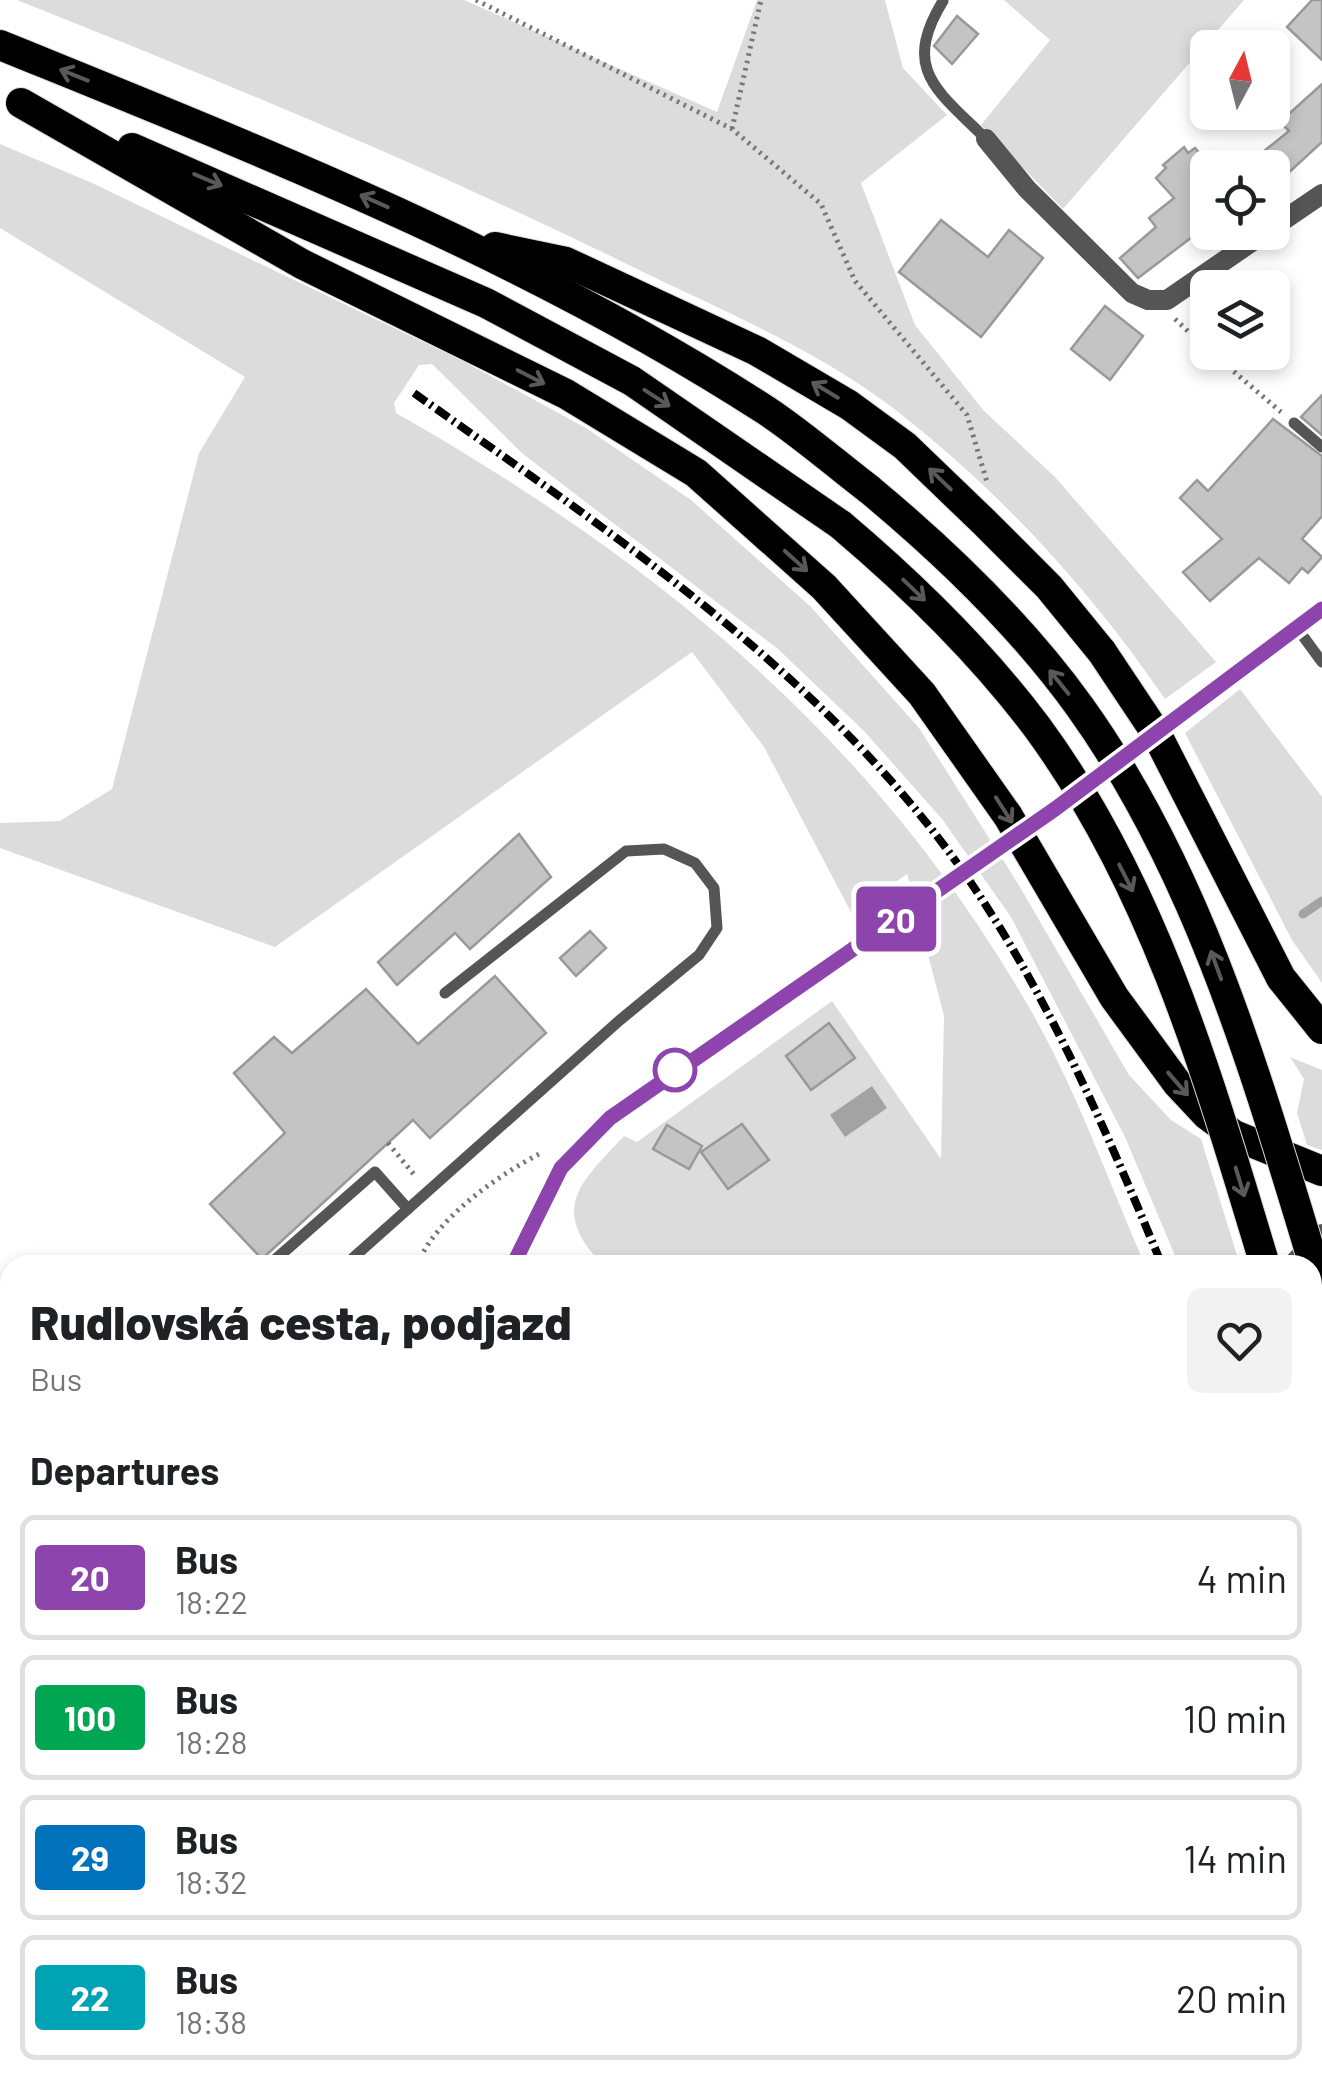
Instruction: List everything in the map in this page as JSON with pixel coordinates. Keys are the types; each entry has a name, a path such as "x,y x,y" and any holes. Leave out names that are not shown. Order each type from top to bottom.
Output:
{"highway":[{"path":"0,44 463,240 667,350 770,413 870,490 986,596 1079,706 1127,779 1172,863 1211,952 1255,1075 1311,1255"},
{"path":"10,98 330,231 486,302 632,382 841,525 901,578 990,668 1038,730 1084,802 1167,964 1212,1091 1262,1255"},
{"path":"10,98 302,264 566,394 696,473 824,587 922,694 1008,816 1147,1047 1206,1116 1260,1149 1322,1171"},
{"path":"463,240 566,262 757,352 850,405 905,446 1048,586 1102,652 1156,733 1280,978 1322,1029"}],"street":[{"path":"986,139 1060,222 1132,293 1148,300 1167,300 1240,250"},
{"path":"1290,216 1322,194"},
{"path":"1055,809 1322,609"},
{"path":"518,1255 561,1168 610,1118 913,908"},
{"path":"1302,1255 1322,1234"}],"lane":[{"path":"943,1 924,31 921,58 950,103 986,139"},
{"path":"1294,423 1322,447"},
{"path":"1297,628 1320,654"},
{"path":"356,1255 699,955 716,928 714,888 696,863 664,849 626,852 445,992"},
{"path":"281,1255 375,1172 408,1208"}],"path":[{"path":"476,0 732,129 821,204 855,281 967,416 986,482 998,496"},
{"path":"732,129 761,0"},
{"path":"1231,370 1294,423"},
{"path":"388,1143 428,1191"},
{"path":"421,1255 450,1219 521,1163 558,1145"}],"shaded area":[{"path":"17,0 464,0 717,112 757,0 885,0 903,68 947,115 861,183 915,325 984,411 1055,477 1216,662 1165,699 1073,580 970,472 893,408 802,350 410,163"},
{"path":"1004,0 1244,0 1218,30 1190,30 1190,62 1063,209 981,125 1050,40"},
{"path":"0,144 92,183 461,360 586,428 691,500 811,607 919,728 1017,882 1129,1075 1171,1120 1201,1139 1237,1255 1175,1255 1125,1137 1011,917 942,819 864,731 778,649 523,454 432,364 419,365 394,403 396,413 585,532 672,597 755,667 832,742 903,824 969,913 1047,1039 1141,1255 594,1255 586,1245 574,1212 577,1197 584,1182 624,1136 637,1142 832,1001 941,1159 944,1016 907,874 852,914 764,747 692,652 275,947 0,848 0,823 60,821 112,789 199,453 245,377 0,228"},
{"path":"1240,689 1322,797 1322,983 1292,940 1185,733"},
{"path":"1290,1057 1322,1070 1322,1150 1307,1145 1297,1113 1304,1079"},
{"path":"872,1086 887,1108 845,1137 830,1115"}],"building":[{"path":"1312,0 1322,0 1322,60 1287,27"},
{"path":"957,16 978,34 952,64 934,46"},
{"path":"1322,84 1322,142 1290,171 1290,150 1265,150 1290,130 1290,113"},
{"path":"1184,147 1190,152 1190,239 1138,278 1120,258 1156,227 1149,218 1174,198 1156,178 1166,168 1163,165"},
{"path":"941,220 988,257 1009,230 1043,258 981,337 899,272"},
{"path":"1105,306 1143,336 1110,380 1071,349"},
{"path":"1322,395 1322,435 1301,417"},
{"path":"1273,419 1322,456 1322,516 1302,539 1322,557 1308,573 1302,568 1289,583 1259,558 1210,601 1183,572 1222,539 1180,498 1197,480 1208,491"},
{"path":"519,834 551,877 470,949 455,933 397,985 378,962"},
{"path":"590,931 606,948 576,976 560,958"},
{"path":"495,976 546,1033 430,1138 413,1120 266,1255 258,1255 210,1204 285,1133 234,1073 274,1037 292,1053 366,989 418,1044"},
{"path":"829,1023 855,1058 811,1090 786,1056"},
{"path":"742,1124 769,1160 728,1189 701,1152"},
{"path":"667,1125 702,1146 689,1169 653,1149"}],"waterway":[{"path":"1303,914 1322,901"}],"tunnel":[{"path":"913,908 1055,809"}],"railway":[{"path":"414,393 707,608 842,729 904,795 960,867 1020,961 1096,1111 1158,1255"}],"bus line":[{"name":"20","path":"518,1255 561,1168 610,1118 1055,809 1322,609"}]}
